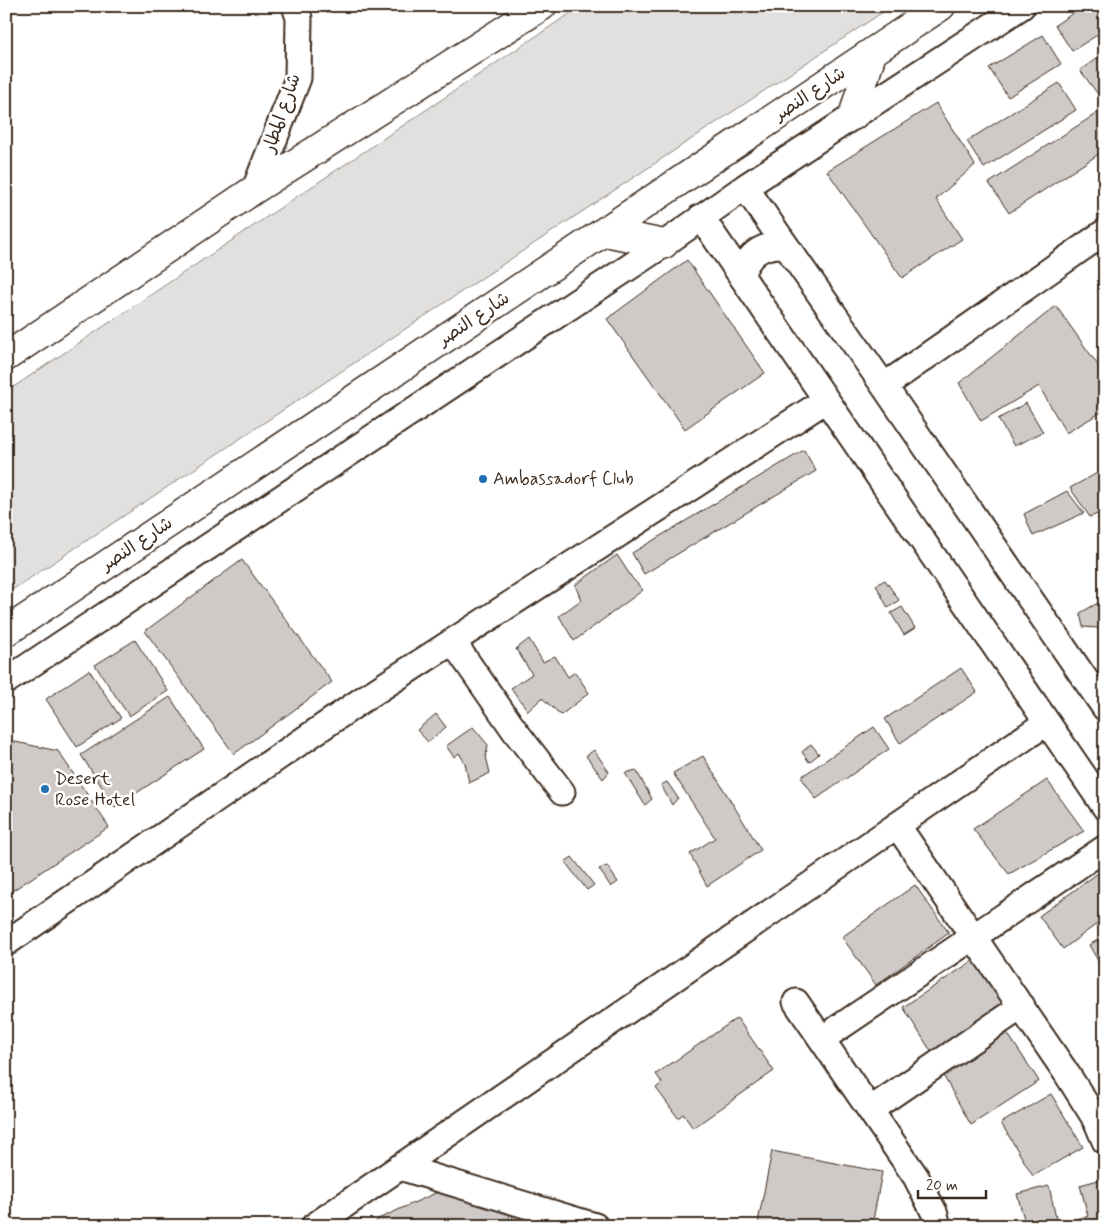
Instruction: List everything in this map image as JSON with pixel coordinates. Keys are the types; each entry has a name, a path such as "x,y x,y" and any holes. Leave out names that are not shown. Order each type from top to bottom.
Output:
{"main road":[{"path":"6,357 255,189 542,6"},
{"name":"شارع النصر","path":"6,632 941,6"},
{"path":"853,116 872,53"},
{"path":"605,232 664,244"}],"street":[{"name":"شارع المطار","path":"255,189 298,78 299,18 295,6"},
{"path":"6,681 664,244 701,217 853,116 1022,6"},
{"path":"745,188 1101,693"},
{"path":"701,217 1105,807"},
{"path":"884,386 1105,232"},
{"path":"741,275 744,266 757,251 776,245 785,246"},
{"path":"6,943 362,700 826,400"},
{"path":"453,642 515,731 562,792"},
{"path":"314,1226 1046,723"},
{"path":"897,825 1067,1074 1096,1120 1105,1141"},
{"path":"822,1039 1105,848"},
{"path":"796,1002 916,1177 934,1212 938,1226"},
{"path":"870,1110 1022,1006"},
{"path":"400,1167 594,1226"}],"shaded area":[{"path":"581,6 892,6 6,594 6,392"}],"building":[{"path":"1084,6 1105,6 1105,30 1072,51 1055,25"},
{"path":"1043,35 1061,64 1008,97 989,68"},
{"path":"1105,53 1105,93 1100,97 1080,70"},
{"path":"1059,83 1076,110 984,168 967,141"},
{"path":"936,103 975,165 936,199 962,239 902,278 827,171"},
{"path":"1105,108 1105,150 1009,213 989,183"},
{"path":"687,260 765,373 685,429 607,319"},
{"path":"1056,306 1105,375 1105,410 1066,433 1039,386 981,421 959,383"},
{"path":"1026,403 1043,432 1014,446 998,419"},
{"path":"804,450 816,471 644,574 632,553"},
{"path":"1101,471 1105,476 1105,511 1090,517 1070,488"},
{"path":"1067,491 1084,513 1033,536 1024,514"},
{"path":"617,555 632,578 643,590 574,641 559,616 581,600 575,585"},
{"path":"242,560 332,682 234,754 145,631"},
{"path":"885,580 899,600 888,608 876,585"},
{"path":"1105,599 1105,624 1098,628 1083,627 1080,613"},
{"path":"902,607 915,628 904,635 891,613"},
{"path":"529,639 543,662 555,656 568,677 575,672 589,693 561,715 542,698 528,711 511,688 532,674 516,649"},
{"path":"135,640 168,691 129,716 95,665"},
{"path":"961,668 977,692 900,743 885,719"},
{"path":"89,670 121,718 77,747 46,699"},
{"path":"170,697 204,749 115,807 81,755"},
{"path":"436,714 446,727 428,742 417,730"},
{"path":"473,727 488,745 486,756 490,773 469,783 465,763 459,753 454,757 446,746"},
{"path":"874,727 889,749 816,799 801,777"},
{"name":"Desert Rose Hotel","path":"6,740 58,751 109,827 6,895"},
{"path":"811,744 819,754 809,762 802,752"},
{"path":"594,750 609,772 603,779 586,756"},
{"path":"703,756 761,850 707,886 690,854 715,838 673,773"},
{"path":"636,770 652,799 645,805 625,773"},
{"path":"1047,780 1084,831 1009,874 973,829"},
{"path":"667,782 678,798 672,805 661,785"},
{"path":"572,857 594,885 587,890 565,862"},
{"path":"607,866 618,882 611,887 599,869"},
{"path":"1105,868 1105,918 1063,949 1039,916"},
{"path":"915,885 949,933 876,985 842,937"},
{"path":"1105,936 1105,973 1089,945"},
{"path":"977,958 1009,1005 934,1056 903,1007"},
{"path":"737,1018 774,1071 693,1128 683,1114 678,1118 656,1088 662,1083 656,1074"},
{"path":"1006,1031 1039,1081 971,1125 943,1075"},
{"path":"1051,1094 1083,1147 1033,1176 1001,1123"},
{"path":"772,1151 882,1172 872,1226 778,1226 758,1222"},
{"path":"1102,1179 1105,1191 1105,1226 1026,1226 1017,1194 1049,1186 1057,1223 1088,1216 1080,1185"},
{"path":"440,1191 511,1213 506,1226 373,1226 378,1219"},
{"path":"514,1212 546,1221 544,1226 510,1226"}],"place":[{"name":"Ambassadorf Club","path":"483,479"},
{"name":"Desert Rose Hotel","path":"45,789"}]}
